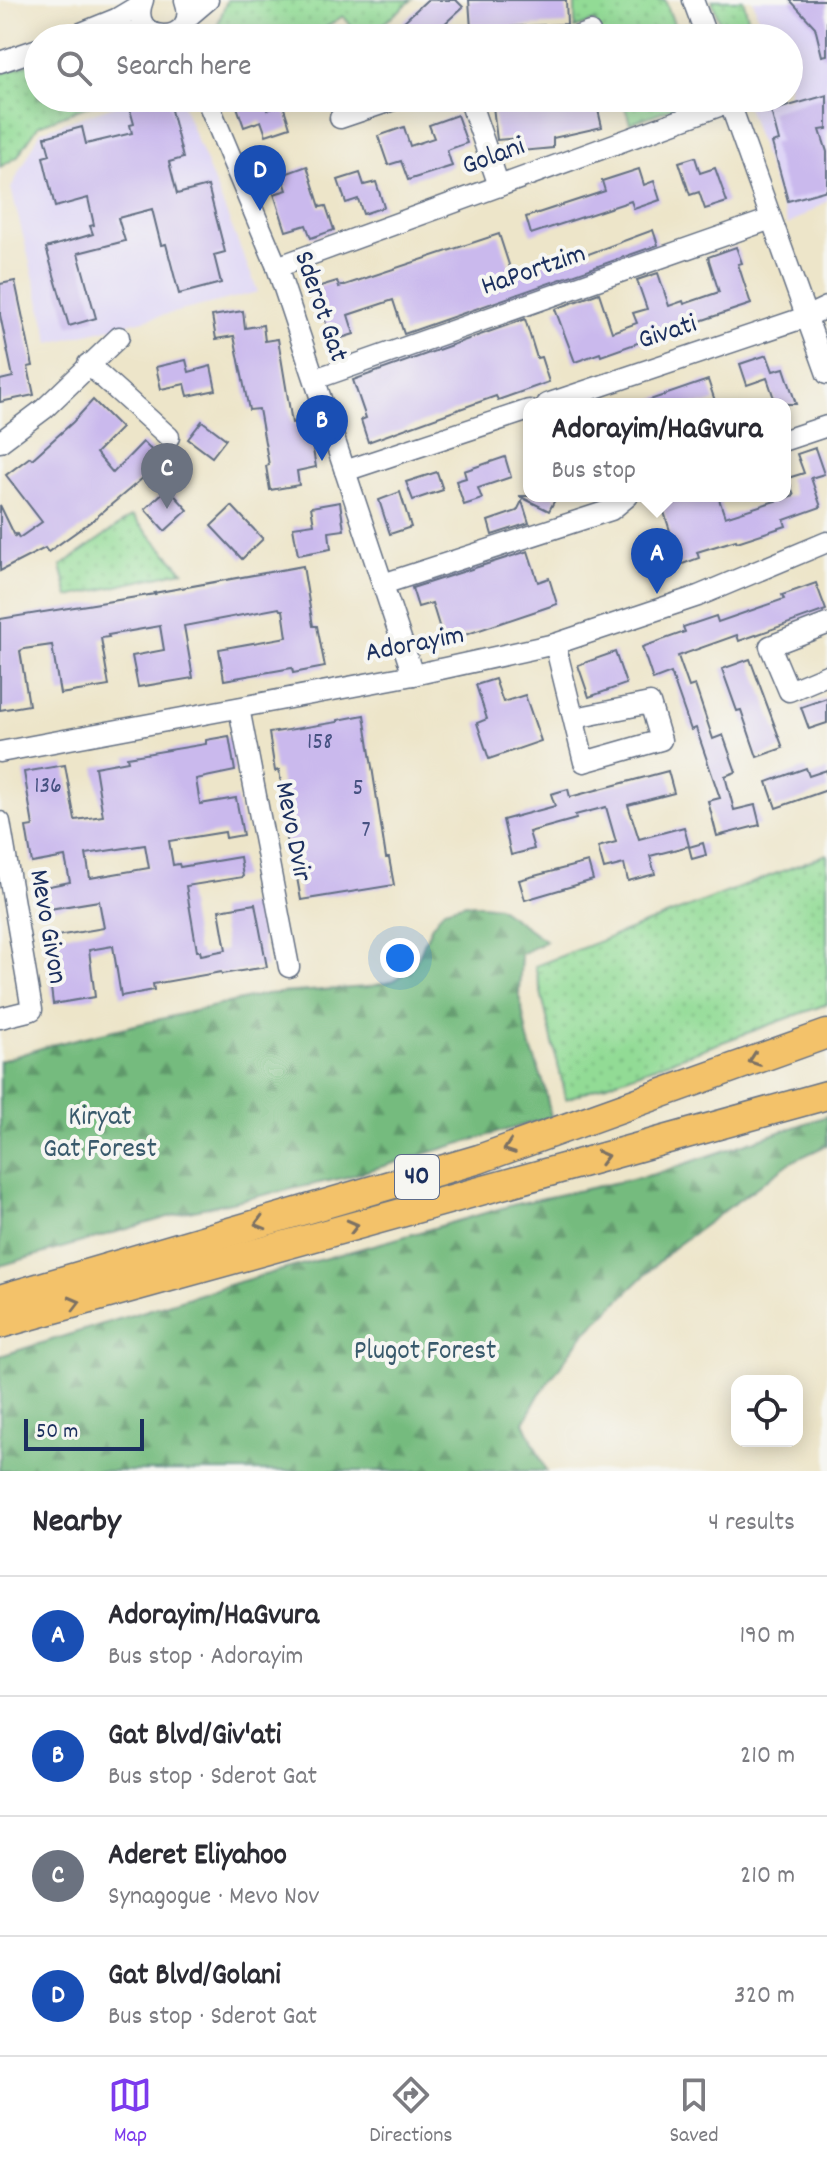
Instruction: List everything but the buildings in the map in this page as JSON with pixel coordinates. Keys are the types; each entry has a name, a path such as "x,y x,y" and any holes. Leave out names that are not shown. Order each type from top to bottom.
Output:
{"highway":[{"name":"40","path":"0,1299 479,1159 827,1034"},
{"name":"40","path":"0,1324 827,1095"}],"street":[{"path":"186,20 208,0"},
{"path":"693,0 702,24"},
{"path":"142,2 141,20 145,24"},
{"path":"104,24 142,2"},
{"path":"0,62 24,54"},
{"name":"Sderot Gat","path":"212,112 277,267 413,675"},
{"path":"340,118 358,112"},
{"path":"474,112 499,186"},
{"name":"Golani","path":"277,267 697,112"},
{"path":"733,112 827,374"},
{"name":"HaPortzim","path":"315,379 771,219"},
{"name":"Givati","path":"565,398 806,317 827,307"},
{"path":"0,442 44,409 119,337"},
{"path":"88,364 169,437"},
{"path":"345,471 523,412"},
{"path":"791,438 827,426"},
{"path":"383,584 611,510 621,502"},
{"name":"Adorayim","path":"0,752 413,675 555,644 698,596 827,542"},
{"path":"827,624 770,646 789,691 827,675"},
{"path":"555,644 575,718"},
{"name":"Mevo Dvir","path":"239,708 289,967"},
{"name":"Mevo Givon","path":"0,822 32,1010 0,1018"}],"shaded area":[{"path":"753,0 827,0 827,201 788,225 749,112 803,112 803,24 760,24"},
{"path":"96,112 186,112 258,292 50,343 11,188 41,131"}],"green space":[{"path":"227,0 412,0 383,24 350,24 343,16 331,24 218,24"},
{"path":"575,0 665,0 674,24 596,24 595,21 575,24"},
{"path":"712,0 743,0 750,24 720,24"},
{"path":"24,66 24,112 72,112 39,125 17,157 0,167 0,74"},
{"path":"626,112 661,112 630,123"},
{"path":"132,516 183,571 69,597 61,566"},
{"path":"827,854 827,1004 566,1099 535,966"},
{"name":"Kiryat Gat Forest","path":"466,903 498,907 546,941 521,954 519,994 528,1040 544,1084 551,1117 343,1178 189,1211 0,1266 0,1061 51,1045 266,994 367,987 390,982 410,971 431,927 444,909"},
{"name":"Plugot Forest","path":"827,1116 827,1145 791,1162 672,1249 584,1334 539,1395 524,1422 546,1471 0,1471 0,1356 235,1283 516,1204 655,1174"}],"place":[{"name":"Gat Blvd/Golani","path":"260,211"},
{"name":"Gat Blvd/Giv'ati","path":"322,461"},
{"name":"Aderet Eliyahoo","path":"167,509"},
{"name":"Adorayim/HaGvura","path":"657,594"}]}
